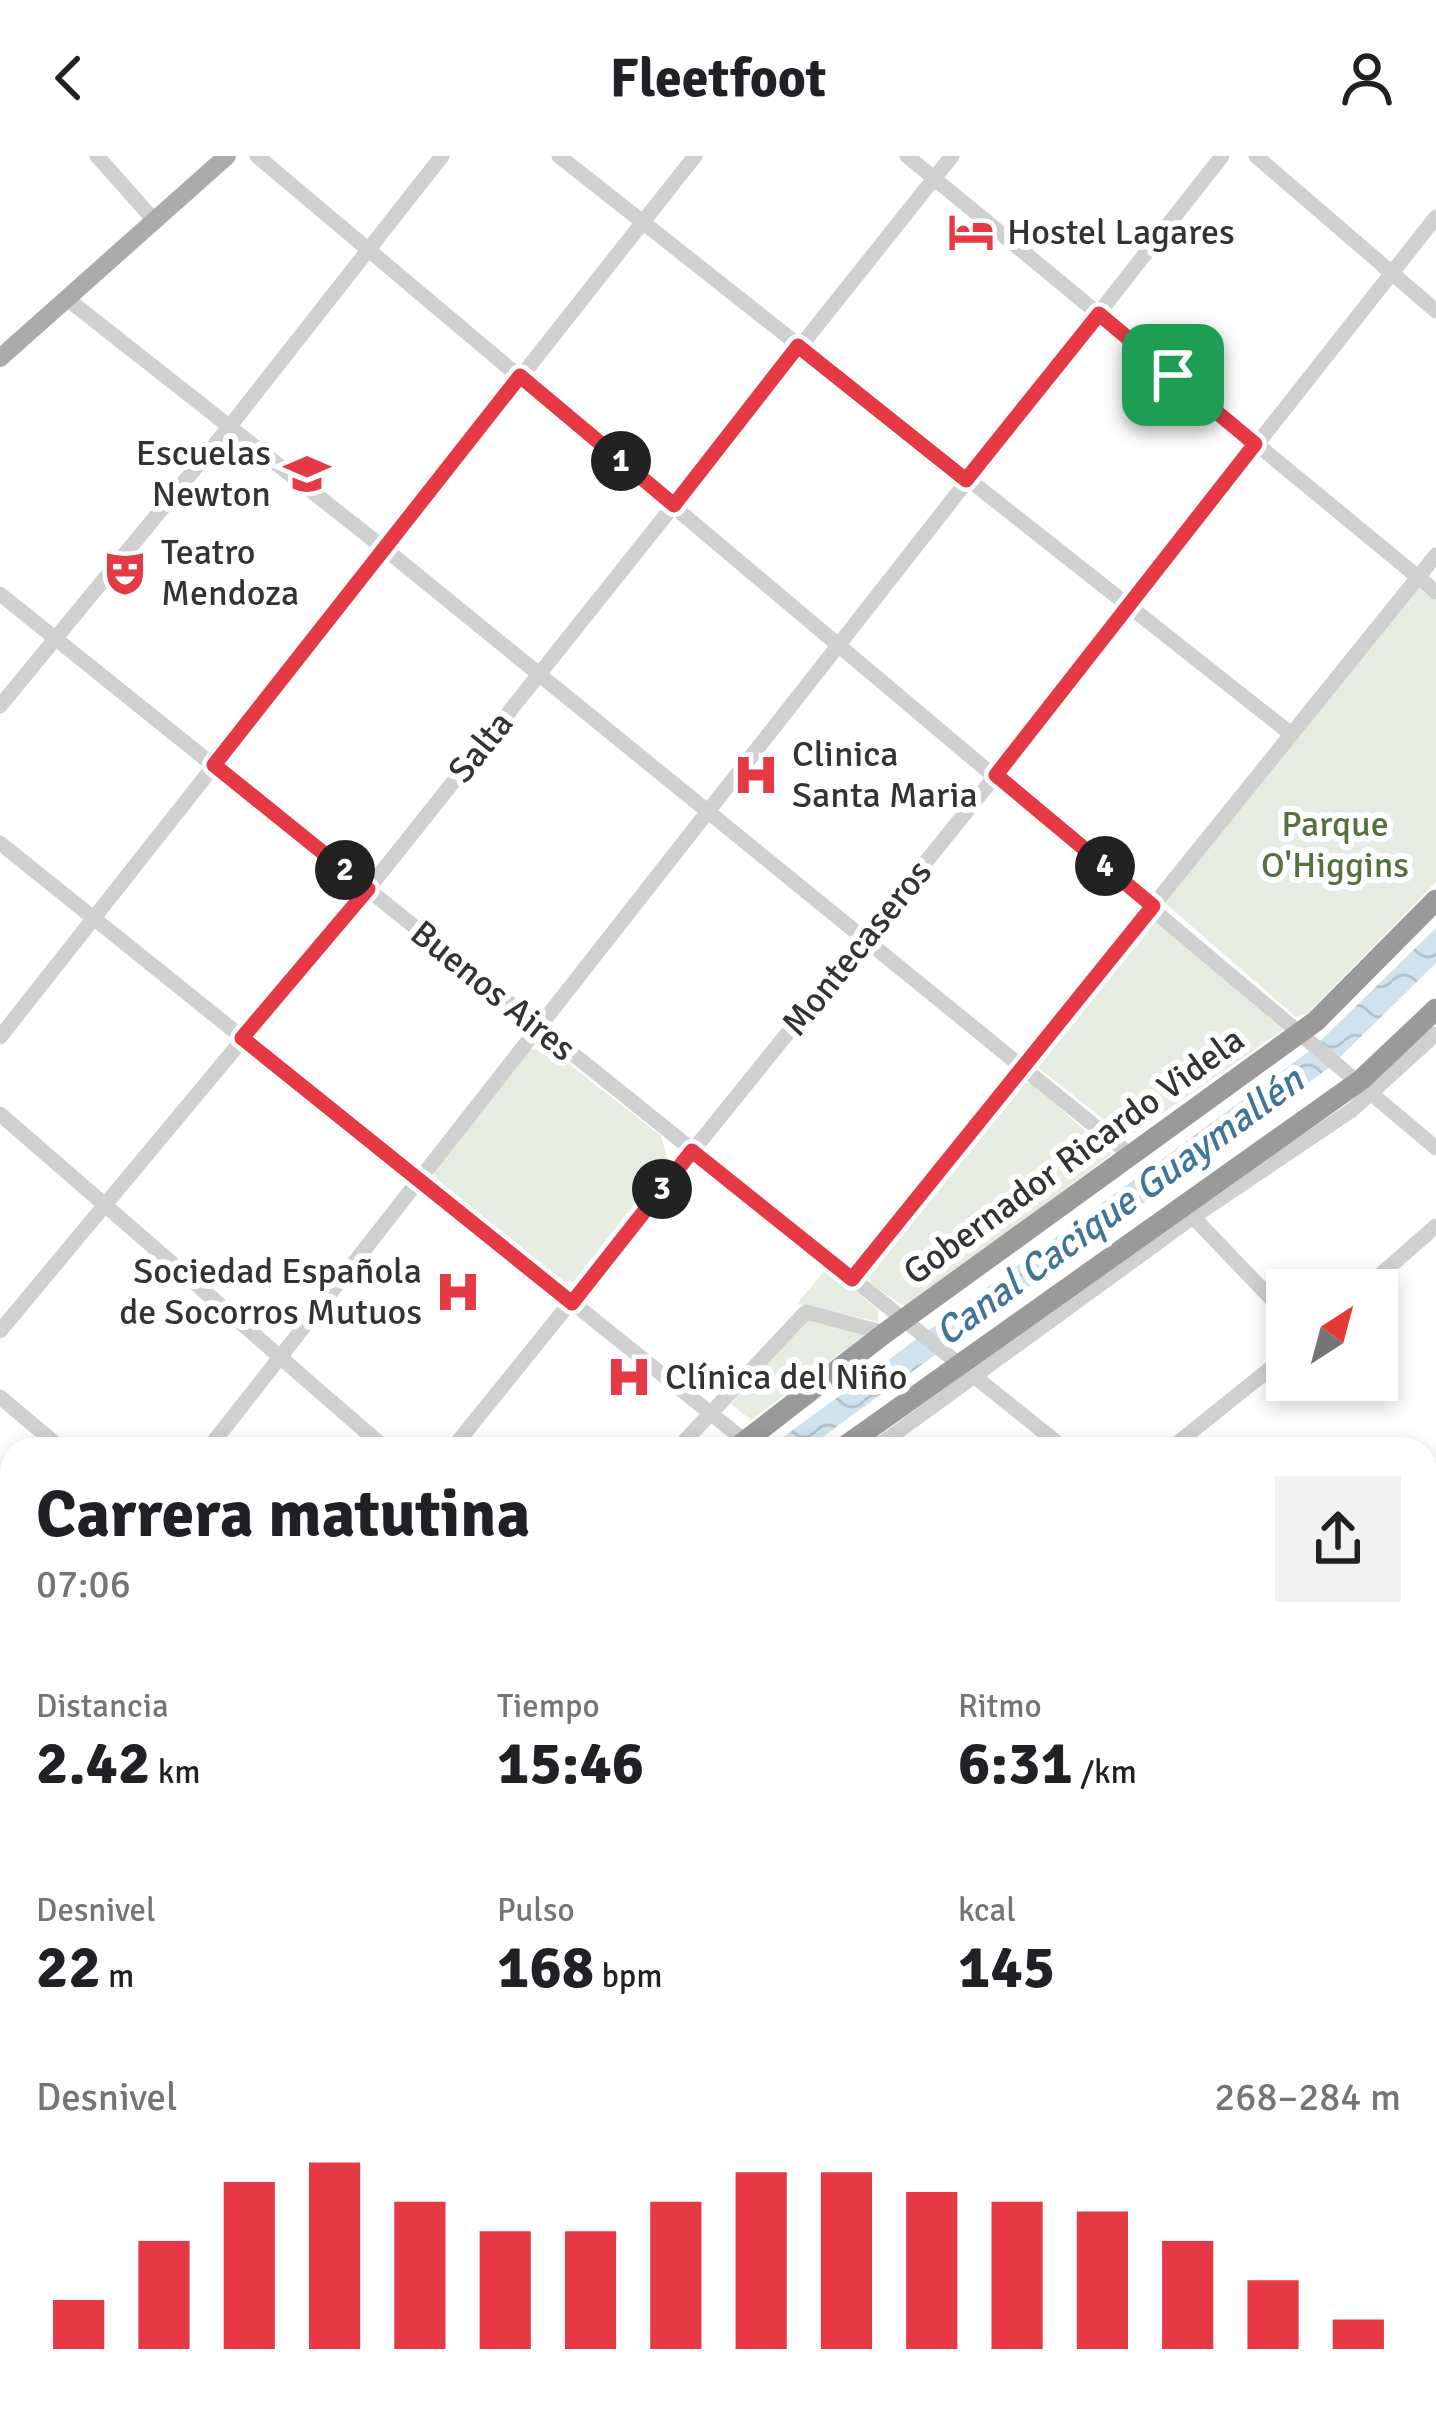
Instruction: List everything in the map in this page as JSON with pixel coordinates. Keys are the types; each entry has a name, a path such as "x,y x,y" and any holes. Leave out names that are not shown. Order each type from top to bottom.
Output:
{"highway":[{"name":"Gobernador Ricardo Videla","path":"756,1437 894,1327 1130,1154 1322,1047 1436,900"},
{"path":"854,1437 945,1353 1368,1086 1436,1009"}],"main road":[{"path":"2,352 227,156"}],"street":[{"path":"97,156 154,220"},
{"path":"257,156 1322,1047 1436,1148"},
{"path":"0,706 230,426 442,156"},
{"path":"559,156 1291,734"},
{"path":"0,1037 695,156"},
{"path":"907,156 1436,592"},
{"name":"Salta","path":"0,1331 368,889 952,156"},
{"path":"217,1437 1222,156"},
{"path":"1256,156 1436,311"},
{"name":"Montecaseros","path":"462,1437 996,775 1436,217"},
{"path":"66,298 385,549 1130,1154"},
{"path":"852,1279 1436,555"},
{"name":"Buenos Aires","path":"0,594 852,1279 894,1327 945,1353 1050,1437"},
{"path":"0,843 735,1437"},
{"path":"883,1437 945,1353 1192,1216 1436,1034"},
{"path":"0,1114 372,1437"},
{"path":"1192,1216 1266,1293"},
{"path":"1387,1269 1436,1226"},
{"path":"690,1437 806,1312 894,1327"},
{"path":"1185,1437 1266,1372"},
{"path":"0,1397 48,1437"}],"green space":[{"name":"Parque O'Higgins","path":"1417,588 1436,600 1436,882 1308,1013 1296,1017 1164,902"},
{"name":"Parque O'Higgins","path":"1154,918 1283,1030 1127,1138 1035,1065"},
{"path":"547,1047 661,1136 668,1161 574,1281 557,1282 435,1187 434,1169 528,1050"},
{"path":"1023,1083 1031,1083 1112,1154 907,1308 871,1284 869,1270"},
{"path":"827,1268 878,1310 879,1322 797,1304"},
{"path":"807,1318 868,1333 751,1420 731,1404"}],"water":[{"name":"Canal Cacique Guaymallén","path":"1436,928 1436,963 1330,1067 822,1437 783,1437 1311,1050"}],"place":[{"name":"Hostel Lagares","path":"971,232"},
{"name":"Escuelas Newton","path":"307,474"},
{"name":"Teatro Mendoza","path":"125,573"},
{"name":"Clinica Santa Maria","path":"756,775"},
{"name":"Sociedad Española de Socorros Mutuos","path":"458,1292"},
{"name":"Clínica del Niño","path":"629,1377"}],"route":[{"path":"1099,314 1173,375 1255,444 996,775 1153,906 852,1279 692,1151 572,1303 242,1038 368,889 214,765 520,376 674,505 798,346 966,480 1099,314"}]}
